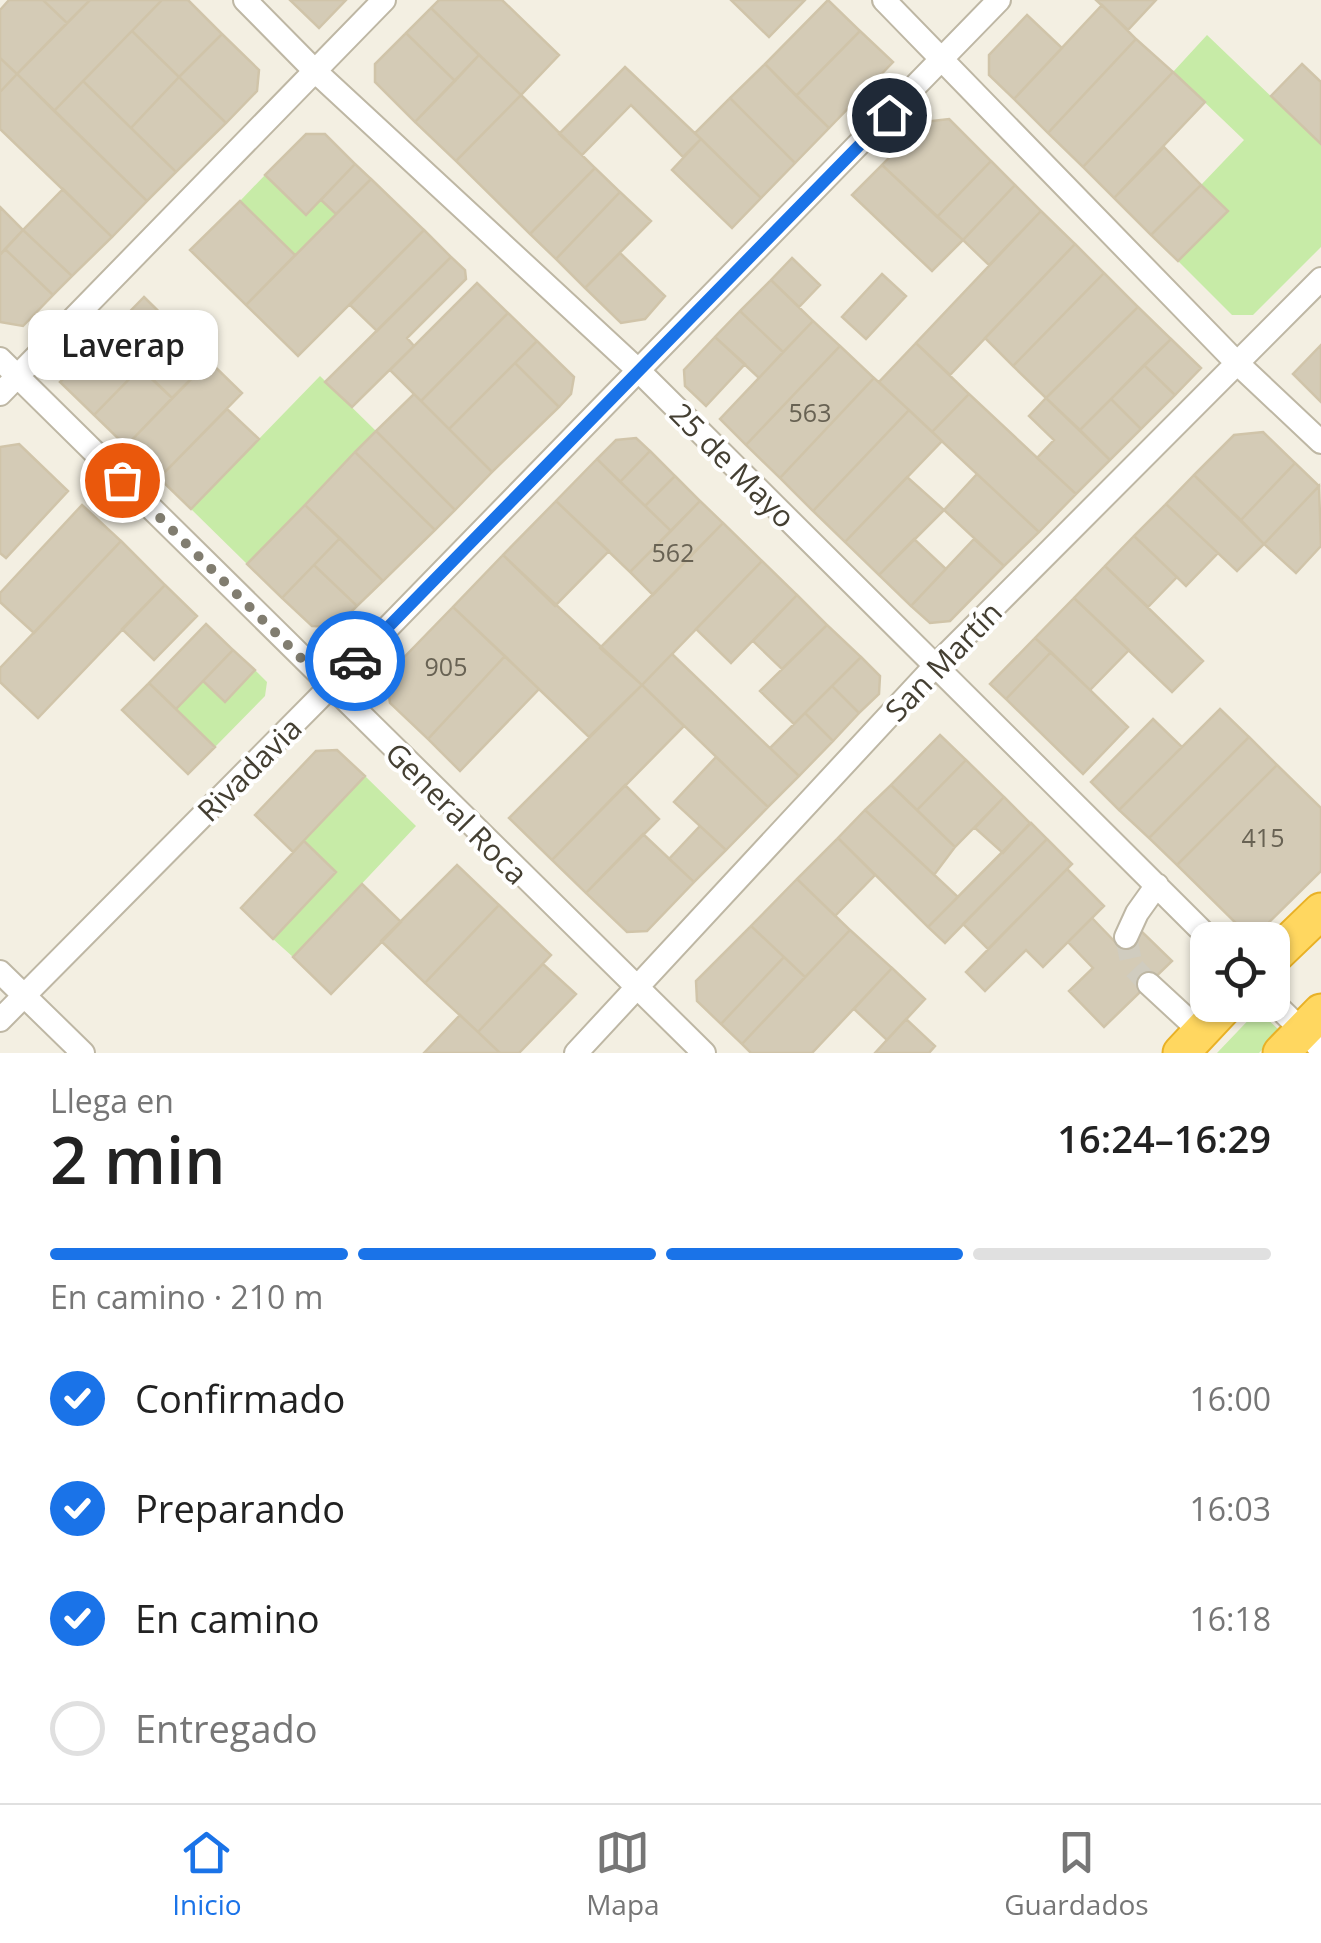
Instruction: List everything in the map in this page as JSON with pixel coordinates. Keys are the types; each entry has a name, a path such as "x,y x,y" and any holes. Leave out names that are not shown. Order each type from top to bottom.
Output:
{"highway":[{"path":"1290,940 1321,910"},
{"path":"1191,1042 1210,1022"}],"street":[{"name":"25 de Mayo","path":"245,0 639,371 1194,922"},
{"path":"0,394 384,0"},
{"path":"884,0 1236,362 1321,442"},
{"name":"Rivadavia","path":"0,1020 999,0"},
{"name":"San Martín","path":"576,1053 936,666 1321,280"},
{"name":"General Roca","path":"0,359 704,1053"},
{"path":"1126,936 1156,885"},
{"path":"0,972 83,1053"},
{"path":"1149,984 1191,1042"}],"green space":[{"path":"1207,35 1321,144 1321,247 1253,315 1232,315 1178,261 1227,212 1201,185 1244,140 1173,72"},
{"path":"265,175 306,214 321,200 336,214 295,255 240,201"},
{"path":"320,376 376,431 247,564 191,509"},
{"path":"255,670 267,682 265,696 215,747 176,709 203,681"},
{"path":"365,776 416,826 293,957 273,939 336,872 304,841"},
{"path":"1247,1022 1271,1022 1280,1031 1259,1053 1217,1053"}],"building":[{"path":"9,0 43,0 67,23 17,74 0,58 0,10"},
{"path":"43,0 90,0 67,23"},
{"path":"90,0 162,0 54,111 17,74"},
{"path":"162,0 188,0 222,34 179,77 132,31"},
{"path":"290,0 346,0 319,28"},
{"path":"439,0 502,0 559,55 521,95 431,8"},
{"path":"731,0 805,0 769,37"},
{"path":"828,0 860,31 796,96 765,64"},
{"path":"1096,0 1156,0 1128,30"},
{"path":"1102,5 1136,39 1048,133 1014,99"},
{"path":"431,8 479,55 455,81 406,33"},
{"path":"1027,15 1062,48 1014,99 989,75 989,55"},
{"path":"132,31 179,77 131,128 83,81"},
{"path":"860,31 893,62 829,128 796,96"},
{"path":"406,33 455,81 415,122 375,82 375,64"},
{"path":"222,34 259,70 257,91 226,123 179,77"},
{"path":"1136,39 1173,72 1083,167 1048,133"},
{"path":"479,55 521,95 456,161 415,122"},
{"path":"0,58 17,74 0,92"},
{"path":"765,64 829,128 795,163 730,98"},
{"path":"1302,64 1321,82 1321,144 1271,96"},
{"path":"625,67 701,139 683,157 631,105 582,155 559,134"},
{"path":"1173,72 1205,102 1114,198 1083,167"},
{"path":"17,74 147,201 112,237 0,129 0,92"},
{"path":"179,77 226,123 176,172 131,128"},
{"path":"83,81 176,172 147,201 54,111"},
{"path":"521,95 595,168 530,234 456,161"},
{"path":"730,98 795,163 761,198 695,133"},
{"path":"949,119 991,161 937,217 882,165 924,122"},
{"path":"306,134 325,134 355,164 306,215 265,175"},
{"path":"701,139 761,198 732,228 672,170"},
{"path":"1164,147 1201,185 1151,235 1114,198"},
{"path":"991,161 1015,185 963,240 937,217"},
{"path":"355,164 371,179 336,214 321,200"},
{"path":"882,165 963,240 932,271 852,195"},
{"path":"595,168 620,192 556,259 530,234"},
{"path":"371,179 424,230 298,356 246,305"},
{"path":"1015,185 1041,211 989,265 963,240"},
{"path":"1201,185 1228,211 1178,261 1151,235"},
{"path":"63,189 112,237 72,276 23,230"},
{"path":"620,192 651,221 585,288 556,259"},
{"path":"240,201 295,255 246,305 190,250"},
{"path":"0,207 23,230 0,255"},
{"path":"1041,211 1075,244 950,375 916,343"},
{"path":"23,230 72,276 53,295 5,249"},
{"path":"424,230 451,257 377,331 350,305"},
{"path":"1075,244 1104,273 1013,366 985,338"},
{"path":"5,249 53,295 23,326 0,322 0,255"},
{"path":"620,253 665,296 645,319 621,323 585,288"},
{"path":"451,257 465,270 466,279 407,338 414,346 352,407 325,382"},
{"path":"792,258 820,285 799,307 771,280"},
{"path":"1104,273 1138,307 1046,398 1013,366"},
{"path":"882,274 906,296 866,339 842,317"},
{"path":"771,280 813,321 783,352 740,311"},
{"path":"477,283 508,313 421,401 390,370"},
{"path":"144,297 209,361 172,398 107,335"},
{"path":"1138,307 1171,339 1080,430 1046,398"},
{"path":"740,311 783,352 759,378 715,337"},
{"path":"508,313 537,341 449,429 421,401"},
{"path":"813,321 840,346 746,445 720,419"},
{"path":"107,335 140,368 94,415 60,382"},
{"path":"715,337 745,364 706,406 685,386 684,370"},
{"path":"1171,339 1201,368 1175,395 1144,365"},
{"path":"537,341 574,377 571,394 559,407 515,363"},
{"path":"916,343 969,394 932,432 879,382"},
{"path":"1321,345 1321,402 1293,374"},
{"path":"840,346 874,378 780,478 746,445"},
{"path":"209,361 242,393 159,478 126,446"},
{"path":"515,363 559,407 492,472 449,429"},
{"path":"1144,365 1175,395 1141,429 1111,399"},
{"path":"140,368 172,398 126,446 94,415"},
{"path":"874,378 909,410 813,511 780,478"},
{"path":"414,394 492,472 455,510 376,431"},
{"path":"969,394 1076,494 1039,532 932,432"},
{"path":"1046,398 1110,460 1076,494 1037,458 1054,440 1029,416"},
{"path":"1111,399 1141,429 1110,460 1080,430"},
{"path":"227,409 259,439 191,509 159,478"},
{"path":"909,410 942,441 845,542 813,511"},
{"path":"376,431 455,510 435,530 355,452"},
{"path":"1263,432 1295,463 1241,520 1194,475 1234,435"},
{"path":"636,438 650,451 620,482 597,459 616,440"},
{"path":"19,444 68,491 6,558 0,553 0,447"},
{"path":"650,451 675,476 645,506 620,482"},
{"path":"355,452 435,530 383,581 305,505"},
{"path":"597,459 671,531 630,572 556,501"},
{"path":"1295,463 1319,486 1264,544 1241,520"},
{"path":"977,474 1039,532 1004,566 944,510"},
{"path":"1194,475 1264,544 1237,571 1166,504"},
{"path":"675,476 700,501 671,531 645,506"},
{"path":"907,477 944,510 879,575 845,542"},
{"path":"1319,486 1321,546 1296,573 1264,544"},
{"path":"556,501 609,551 555,606 503,555"},
{"path":"700,501 723,523 653,595 630,572"},
{"path":"1166,504 1218,553 1186,586 1134,536"},
{"path":"82,505 121,541 34,633 0,602 0,593"},
{"path":"305,505 340,538 282,598 247,564"},
{"path":"723,523 762,561 642,685 600,648"},
{"path":"1134,536 1177,577 1148,607 1105,566"},
{"path":"340,538 383,581 357,606 314,565"},
{"path":"914,539 946,569 911,606 879,575"},
{"path":"974,539 1004,566 950,621 930,623 911,606"},
{"path":"121,541 165,585 38,718 0,682 0,668"},
{"path":"503,555 642,685 589,737 453,607"},
{"path":"762,561 797,595 731,663 696,629"},
{"path":"314,565 357,606 336,627 312,626 282,598"},
{"path":"1105,566 1203,661 1172,692 1074,598"},
{"path":"165,585 197,616 154,660 122,629"},
{"path":"797,595 827,625 782,669 753,641"},
{"path":"1074,598 1129,650 1090,690 1035,638"},
{"path":"453,607 505,656 428,739 390,703 386,676"},
{"path":"206,624 233,650 176,709 149,683"},
{"path":"827,625 861,657 794,724 760,691"},
{"path":"1035,638 1051,652 1006,699 990,684"},
{"path":"233,650 255,670 225,702 203,681"},
{"path":"1051,652 1128,727 1083,774 1006,699"},
{"path":"672,654 799,776 768,807 642,685"},
{"path":"505,656 539,689 460,771 428,739"},
{"path":"861,657 880,676 879,694 859,713 832,686"},
{"path":"149,683 215,747 188,774 122,710"},
{"path":"642,685 684,726 552,860 509,818"},
{"path":"832,686 859,713 833,741 805,713"},
{"path":"1220,709 1249,737 1149,838 1119,810"},
{"path":"805,713 833,741 799,776 770,748"},
{"path":"1153,719 1182,747 1119,810 1091,782"},
{"path":"940,735 966,760 917,810 891,785"},
{"path":"1249,737 1277,765 1177,865 1149,838"},
{"path":"337,750 365,776 293,852 255,815 316,751"},
{"path":"716,757 768,807 726,850 674,802"},
{"path":"966,760 1004,797 955,847 917,810"},
{"path":"1277,765 1321,808 1321,871 1269,922 1235,922 1177,865"},
{"path":"625,785 659,819 586,893 552,860"},
{"path":"891,785 955,847 934,875 865,810"},
{"path":"1004,797 1030,823 1003,853 975,828"},
{"path":"865,810 958,897 928,927 838,838"},
{"path":"1031,823 1047,839 945,943 928,927"},
{"path":"700,826 726,850 694,882 669,859"},
{"path":"643,834 694,882 647,931 627,932 586,893"},
{"path":"838,838 875,875 835,916 797,879"},
{"path":"1047,839 1072,864 988,949 963,924"},
{"path":"304,841 336,872 273,939 241,908"},
{"path":"457,865 499,905 425,983 381,941"},
{"path":"1067,869 1104,906 1043,967 1026,950 985,991 966,972"},
{"path":"797,879 850,930 805,977 751,926"},
{"path":"362,884 401,922 331,994 293,957"},
{"path":"499,905 551,955 478,1032 425,983"},
{"path":"1092,918 1118,945 1136,926 1172,961 1104,1027 1069,991 1093,968 1068,942"},
{"path":"751,926 784,957 721,1024 697,1001 696,981"},
{"path":"850,930 892,968 812,1053 751,1053 742,1044"},
{"path":"784,957 805,977 742,1044 721,1024"},
{"path":"543,964 576,994 519,1053 500,1053 478,1032"},
{"path":"892,968 925,999 887,1040 854,1009"},
{"path":"460,1015 478,1032 500,1053 424,1053"},
{"path":"906,1019 935,1046 929,1053 875,1053"}],"tunnel":[{"path":"1126,937 1132,966 1149,984"}],"way so far":[{"path":"122,480 330,687 355,661"}],"place":[{"name":"Laverap","path":"122,480"}],"route":[{"path":"355,661 889,115"}]}
